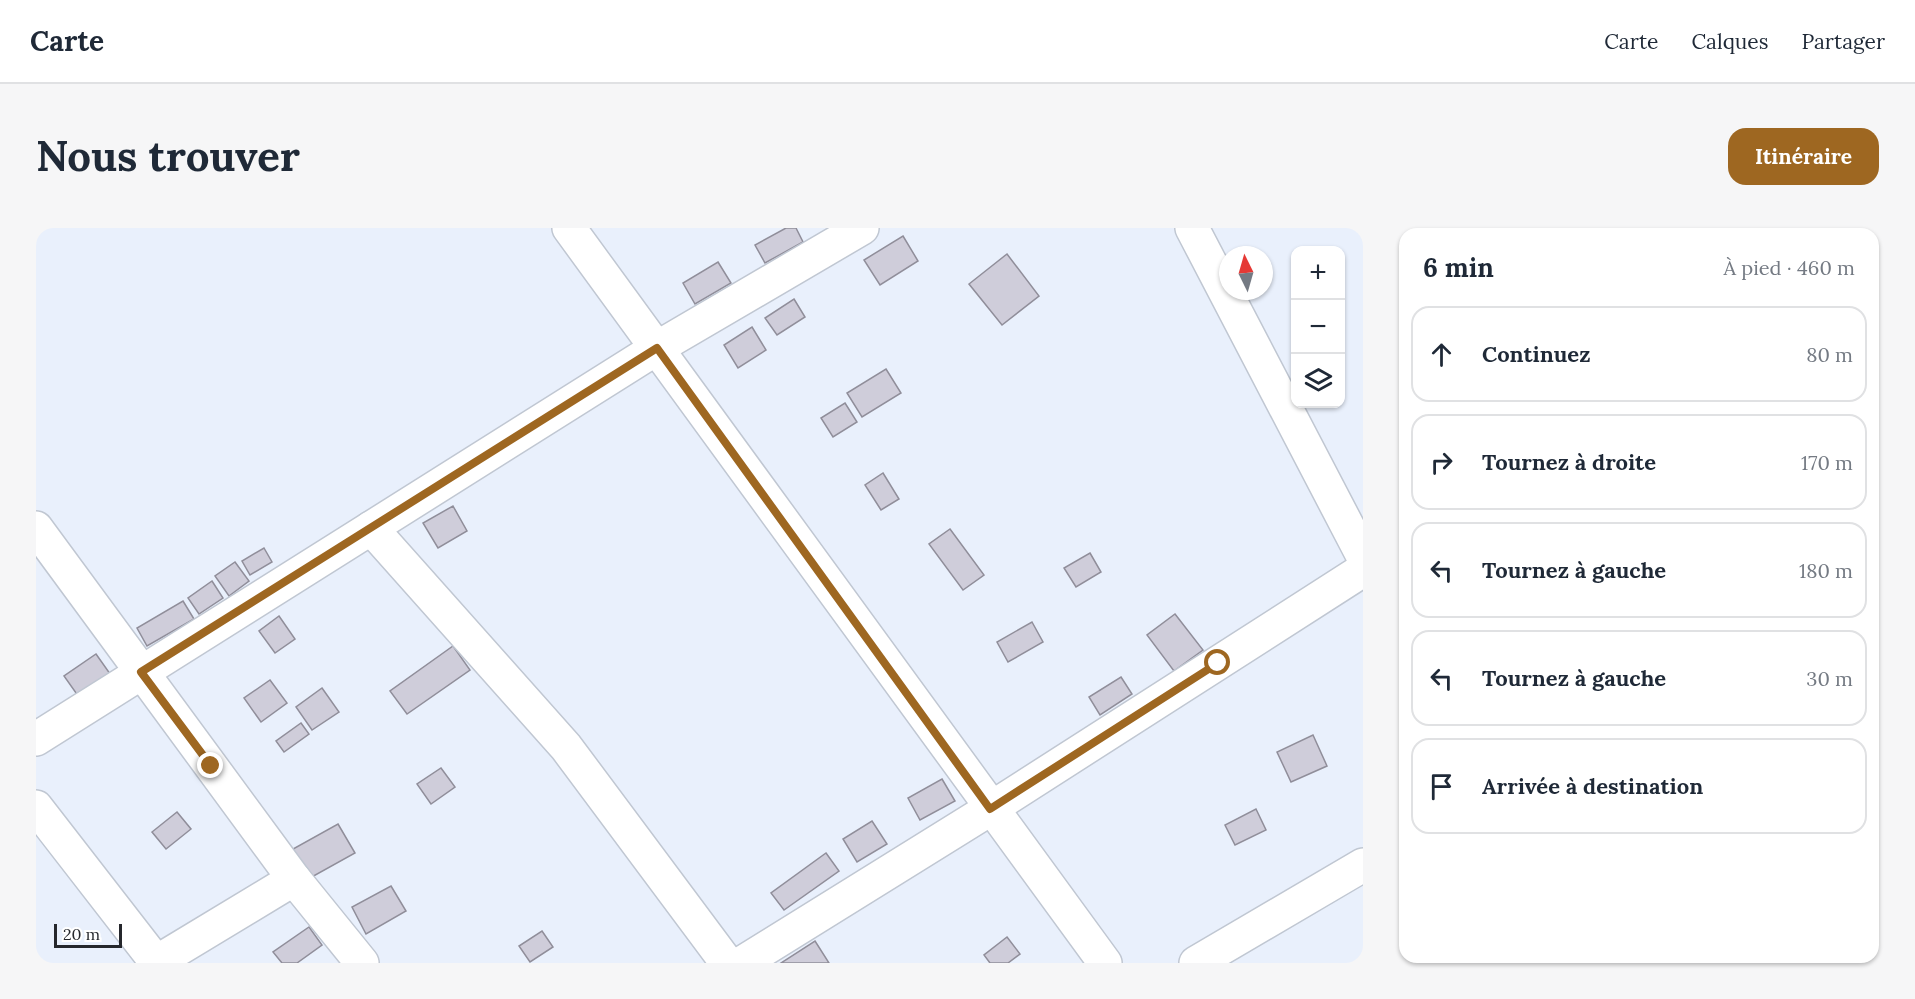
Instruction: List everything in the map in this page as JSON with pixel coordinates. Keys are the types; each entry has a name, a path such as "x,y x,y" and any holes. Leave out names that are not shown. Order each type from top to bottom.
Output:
{"street":[{"path":"569,228 990,809 1105,963"},
{"path":"36,739 657,348 862,228"},
{"path":"1192,228 1363,556"},
{"path":"36,528 294,879 362,963"},
{"path":"371,528 566,747 727,963"},
{"path":"742,963 990,809 1363,570"},
{"path":"36,807 156,963 294,879"},
{"path":"1196,963 1363,865"}],"building":[{"path":"786,228 796,228 803,242 765,263 755,245"},
{"path":"903,236 918,261 880,285 864,260"},
{"path":"1007,254 1039,296 1002,325 969,284"},
{"path":"718,262 731,283 695,304 683,283"},
{"path":"794,299 805,317 777,335 765,318"},
{"path":"752,327 766,350 738,368 724,345"},
{"path":"886,369 901,393 862,417 847,393"},
{"path":"845,403 857,422 833,437 821,418"},
{"path":"883,473 899,499 881,510 865,485"},
{"path":"453,506 467,531 438,548 423,523"},
{"path":"950,529 984,575 963,590 929,544"},
{"path":"264,548 272,562 250,575 242,561"},
{"path":"1090,553 1101,572 1076,587 1064,568"},
{"path":"235,562 249,581 229,596 215,576"},
{"path":"212,581 223,598 199,614 188,598"},
{"path":"183,601 194,619 147,646 137,628"},
{"path":"1175,614 1203,650 1174,671 1147,635"},
{"path":"279,616 295,639 275,653 259,631"},
{"path":"1032,622 1043,642 1008,662 997,642"},
{"path":"453,646 470,670 407,714 390,691"},
{"path":"96,654 113,678 81,700 64,676"},
{"path":"1121,677 1132,694 1100,715 1089,697"},
{"path":"270,680 287,703 261,722 244,698"},
{"path":"322,688 339,712 312,730 296,707"},
{"path":"301,723 309,734 284,752 276,741"},
{"path":"1313,735 1327,766 1291,782 1277,752"},
{"path":"441,768 455,787 431,804 417,784"},
{"path":"942,779 955,801 920,820 908,798"},
{"path":"1256,809 1266,830 1235,845 1225,825"},
{"path":"177,812 191,829 166,849 152,832"},
{"path":"872,821 887,844 857,862 843,839"},
{"path":"338,824 355,853 310,878 293,849"},
{"path":"826,853 839,871 784,910 771,893"},
{"path":"391,886 406,911 366,934 352,907"},
{"path":"309,927 322,945 297,963 282,963 273,952"},
{"path":"542,931 553,947 530,962 519,946"},
{"path":"1007,937 1020,954 1008,963 990,963 984,955"},
{"path":"815,941 829,963 781,963"}],"route":[{"path":"211,766 141,672 657,348 990,809 1218,663"}]}
